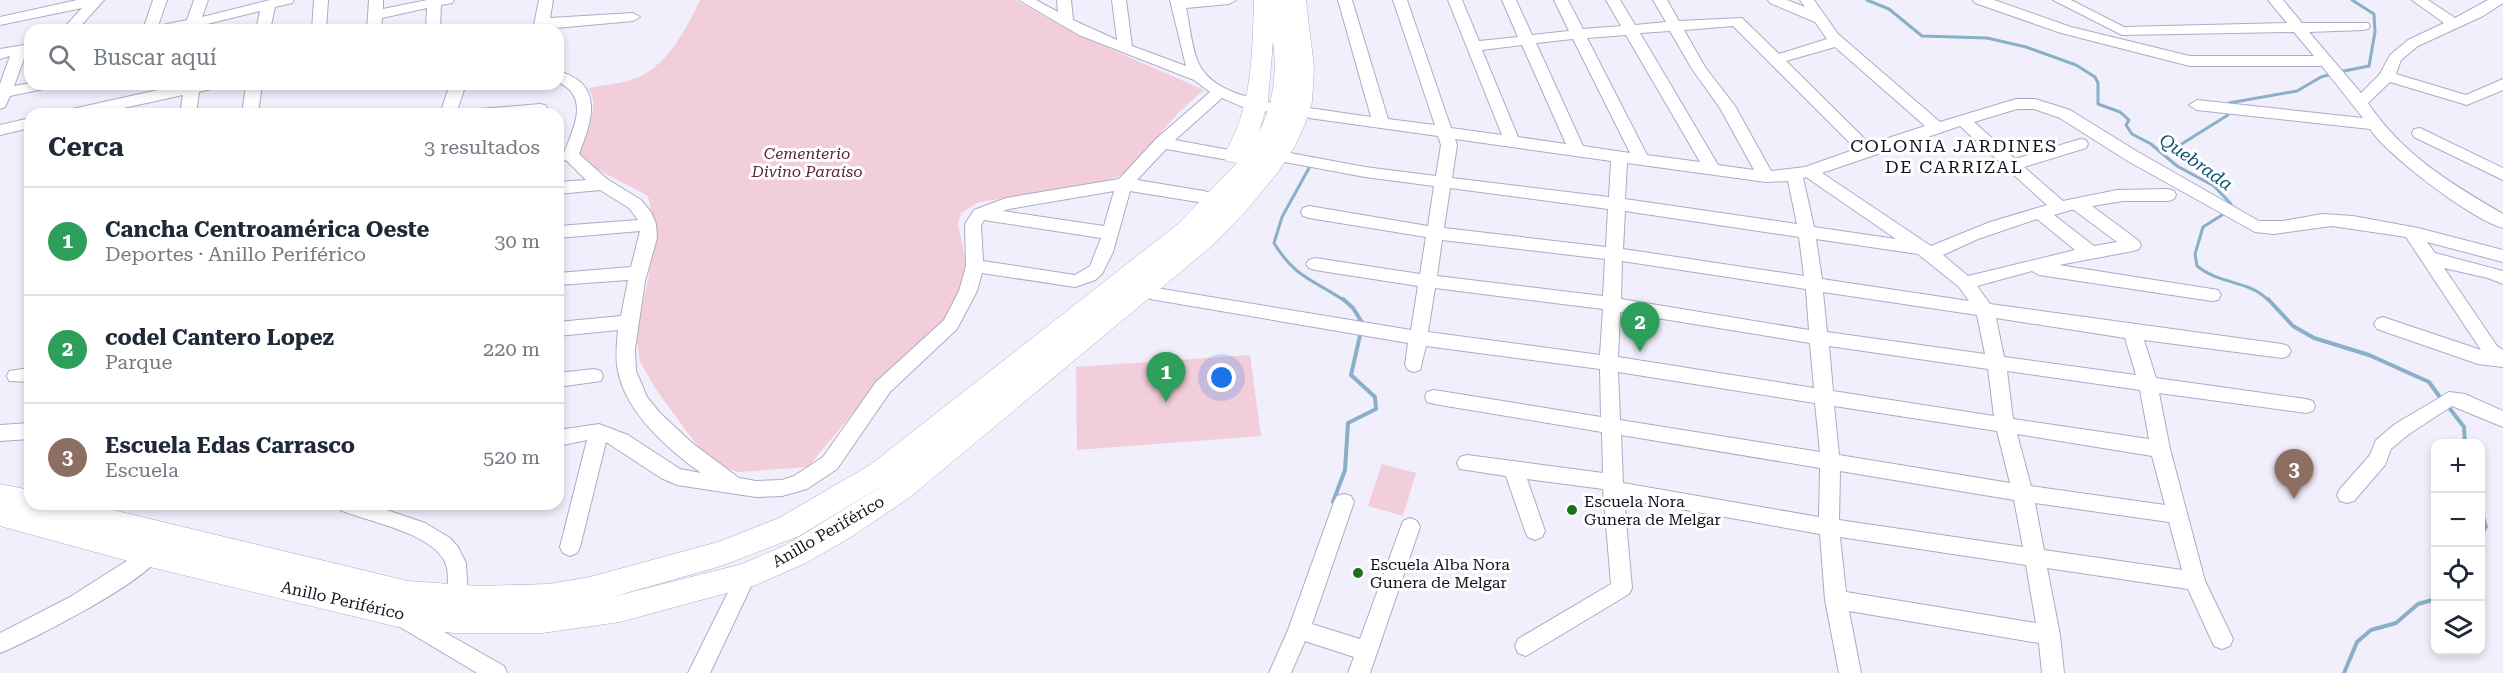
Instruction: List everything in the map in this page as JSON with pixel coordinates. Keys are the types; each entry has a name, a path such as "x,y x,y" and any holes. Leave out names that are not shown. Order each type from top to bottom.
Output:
{"highway":[{"path":"1064,341 1088,297 1193,210 1234,156 1265,106 1264,0"},
{"name":"Anillo Periférico","path":"0,514 150,555 398,614 455,620 542,620 620,609 746,576 796,554 900,489 1200,218 1236,179 1270,131 1285,88 1286,63 1278,0"},
{"name":"Anillo Periférico","path":"64,510 408,594 458,599 549,597 590,590 721,554 789,527 880,473 1205,239 1250,190 1279,153 1292,127 1301,100 1304,79 1296,0"},
{"path":"1064,341 1119,324 1232,228 1271,185 1290,158 1311,113 1312,0"},
{"path":"0,496 24,501"}],"street":[{"path":"152,24 160,0"},
{"path":"201,0 201,24"},
{"path":"204,24 261,5 287,0"},
{"path":"319,24 321,0"},
{"path":"376,0 375,23 441,1"},
{"path":"541,24 546,0"},
{"path":"1026,0 1084,32 1199,77 1220,92 1265,106"},
{"path":"1064,0 1066,21"},
{"path":"1119,0 1125,49"},
{"path":"1199,77 1191,60 1178,2 1228,0"},
{"path":"1345,0 1382,123"},
{"path":"1400,0 1449,145 1414,365"},
{"path":"1455,0 1512,141"},
{"path":"1509,0 1577,150"},
{"path":"1561,0 1641,159"},
{"path":"1613,0 1712,169"},
{"path":"1660,0 1699,69 1727,106 1766,177"},
{"path":"1775,0 1821,19"},
{"path":"1807,0 1838,41 1937,128"},
{"path":"1980,0 2066,30 2190,61 2328,63"},
{"path":"2060,0 2118,30 2176,31 2363,26"},
{"path":"2275,0 2360,102 2374,124 2411,162 2471,204 2503,222"},
{"path":"2419,0 2453,23"},
{"path":"2360,102 2387,76 2395,58 2413,43 2478,13 2498,0"},
{"path":"0,21 96,1"},
{"path":"75,24 96,1"},
{"path":"435,24 441,1"},
{"path":"261,5 263,24"},
{"path":"561,24 633,17"},
{"path":"1475,46 1579,34 1737,21 1867,150"},
{"path":"2176,31 2190,61"},
{"path":"1774,60 1838,41"},
{"path":"0,54 24,52"},
{"path":"2,99 24,54"},
{"path":"2387,76 2467,100 2503,84"},
{"path":"564,79 577,86 583,99 584,122 564,153"},
{"path":"2,99 30,90"},
{"path":"98,108 175,90"},
{"path":"189,108 191,90"},
{"path":"251,108 253,90"},
{"path":"450,108 456,90"},
{"path":"975,266 1075,281 1087,278 1096,270 1110,234 1124,184 1162,143 1220,92"},
{"path":"1311,113 1766,177 1803,174 1867,150 2016,104 2035,104 2056,109 2238,219 2262,228 2334,220 2412,233 2503,256"},
{"path":"2197,105 2374,124"},
{"path":"1963,121 2060,208"},
{"path":"0,130 24,124"},
{"path":"2420,133 2503,175"},
{"path":"1162,143 1234,156"},
{"path":"2013,165 2080,144"},
{"path":"1526,646 1622,588 1612,485 1609,363 1619,156"},
{"path":"1290,158 1444,183 1617,204 1807,232 1927,252 2060,208 2117,196 2168,195"},
{"path":"564,160 626,196 642,210 648,225 646,247 628,322 627,372 643,406 695,459 737,485"},
{"path":"1803,174 1830,460 1830,527 1836,600 1850,673"},
{"path":"1803,174 1927,252 1965,283 1985,310 1996,362 2005,426 2023,493 2049,635 2053,673"},
{"path":"564,187 602,184"},
{"path":"564,437 599,432 644,454 666,472 677,477 756,489 782,488 800,483 830,463 883,387 951,324 968,291 975,266 973,224 980,214 1006,204 1124,184 1204,197"},
{"path":"1965,283 2022,267 2133,245 2078,204"},
{"path":"1309,212 1435,233 1614,254 2132,332 2282,351"},
{"path":"2040,213 2091,253"},
{"path":"980,214 1110,234"},
{"path":"564,232 648,225"},
{"path":"2412,233 2492,351 2502,359"},
{"path":"2428,258 2493,273 2503,278"},
{"path":"1315,264 1427,281 1612,304 1819,338 2306,406"},
{"path":"2022,267 2070,272 2212,295"},
{"path":"564,279 638,273"},
{"path":"1156,294 1420,338 1609,363 2160,449"},
{"path":"564,328 628,322"},
{"path":"2383,324 2478,357 2502,359"},
{"path":"2132,332 2148,383 2160,449 2195,580 2222,639"},
{"path":"564,379 594,376"},
{"path":"1434,397 2023,493 2179,515"},
{"path":"2347,495 2378,459 2383,445 2402,429 2444,403 2458,399 2503,420"},
{"path":"0,433 24,431"},
{"path":"570,547 599,432"},
{"path":"1467,463 1513,468 1612,485 1830,527 2195,580"},
{"path":"1513,468 1534,531"},
{"path":"1280,673 1299,630 1344,502"},
{"path":"362,510 437,539 453,555 459,577 458,599"},
{"path":"1359,673 1410,527"},
{"path":"0,643 74,607 115,582 150,555"},
{"path":"699,673 746,576"},
{"path":"1836,600 2049,635"},
{"path":"398,614 496,673"},
{"path":"1299,630 1367,651"}],"green space":[{"name":"Cementerio Divino Paraíso","path":"700,0 1015,0 1074,33 1204,90 1179,112 1125,174 1093,185 979,202 961,213 958,224 967,268 956,300 943,323 879,381 808,467 738,472 710,463 657,391 640,362 636,334 649,275 655,229 648,196 587,164 579,154 592,114 592,97 589,88 631,80 654,68 673,48"},
{"path":"1250,355 1261,436 1077,450 1076,367"},
{"path":"1382,464 1416,473 1403,516 1368,506"}],"waterway":[{"name":"Quebrada","path":"1867,0 1889,9 1922,36 1987,38 2026,47 2076,65 2095,77 2098,83 2098,104 2120,112 2129,120 2126,125 2132,134 2151,144 2164,155"},
{"path":"2339,72 2369,66 2375,32 2374,14 2352,0"},
{"path":"2164,155 2228,115 2229,103 2297,91 2321,77 2332,74"},
{"name":"Quebrada","path":"2164,155 2177,166 2214,186 2231,204 2222,215 2203,227 2195,254 2197,266 2215,277 2253,289 2269,301"},
{"path":"1309,168 1282,217 1274,243 1298,271 1345,301"},
{"path":"1343,299 1353,308 1363,324"},
{"name":"Quebrada","path":"2268,299 2293,326 2314,338 2369,355 2429,382 2442,400"},
{"path":"1333,502 1345,470 1348,423 1376,409 1375,397 1351,375 1361,331"},
{"name":"Quebrada","path":"2447,405 2464,427 2465,439"},
{"name":"Quebrada","path":"2485,524 2485,528"},
{"name":"Quebrada","path":"2344,673 2357,642 2371,630 2396,623 2418,604 2431,600"}],"place":[{"name":"codel Cantero Lopez","path":"1640,352"},
{"name":"Cancha Centroamérica Oeste","path":"1166,402"},
{"name":"Escuela Edas Carrasco","path":"2294,499"},
{"name":"Escuela Nora Gunera de Melgar","path":"1572,510"},
{"name":"Escuela Alba Nora Gunera de Melgar","path":"1358,573"}],"district":[{"name":"COLONIA JARDINES DE CARRIZAL","path":"1954,156"}]}
